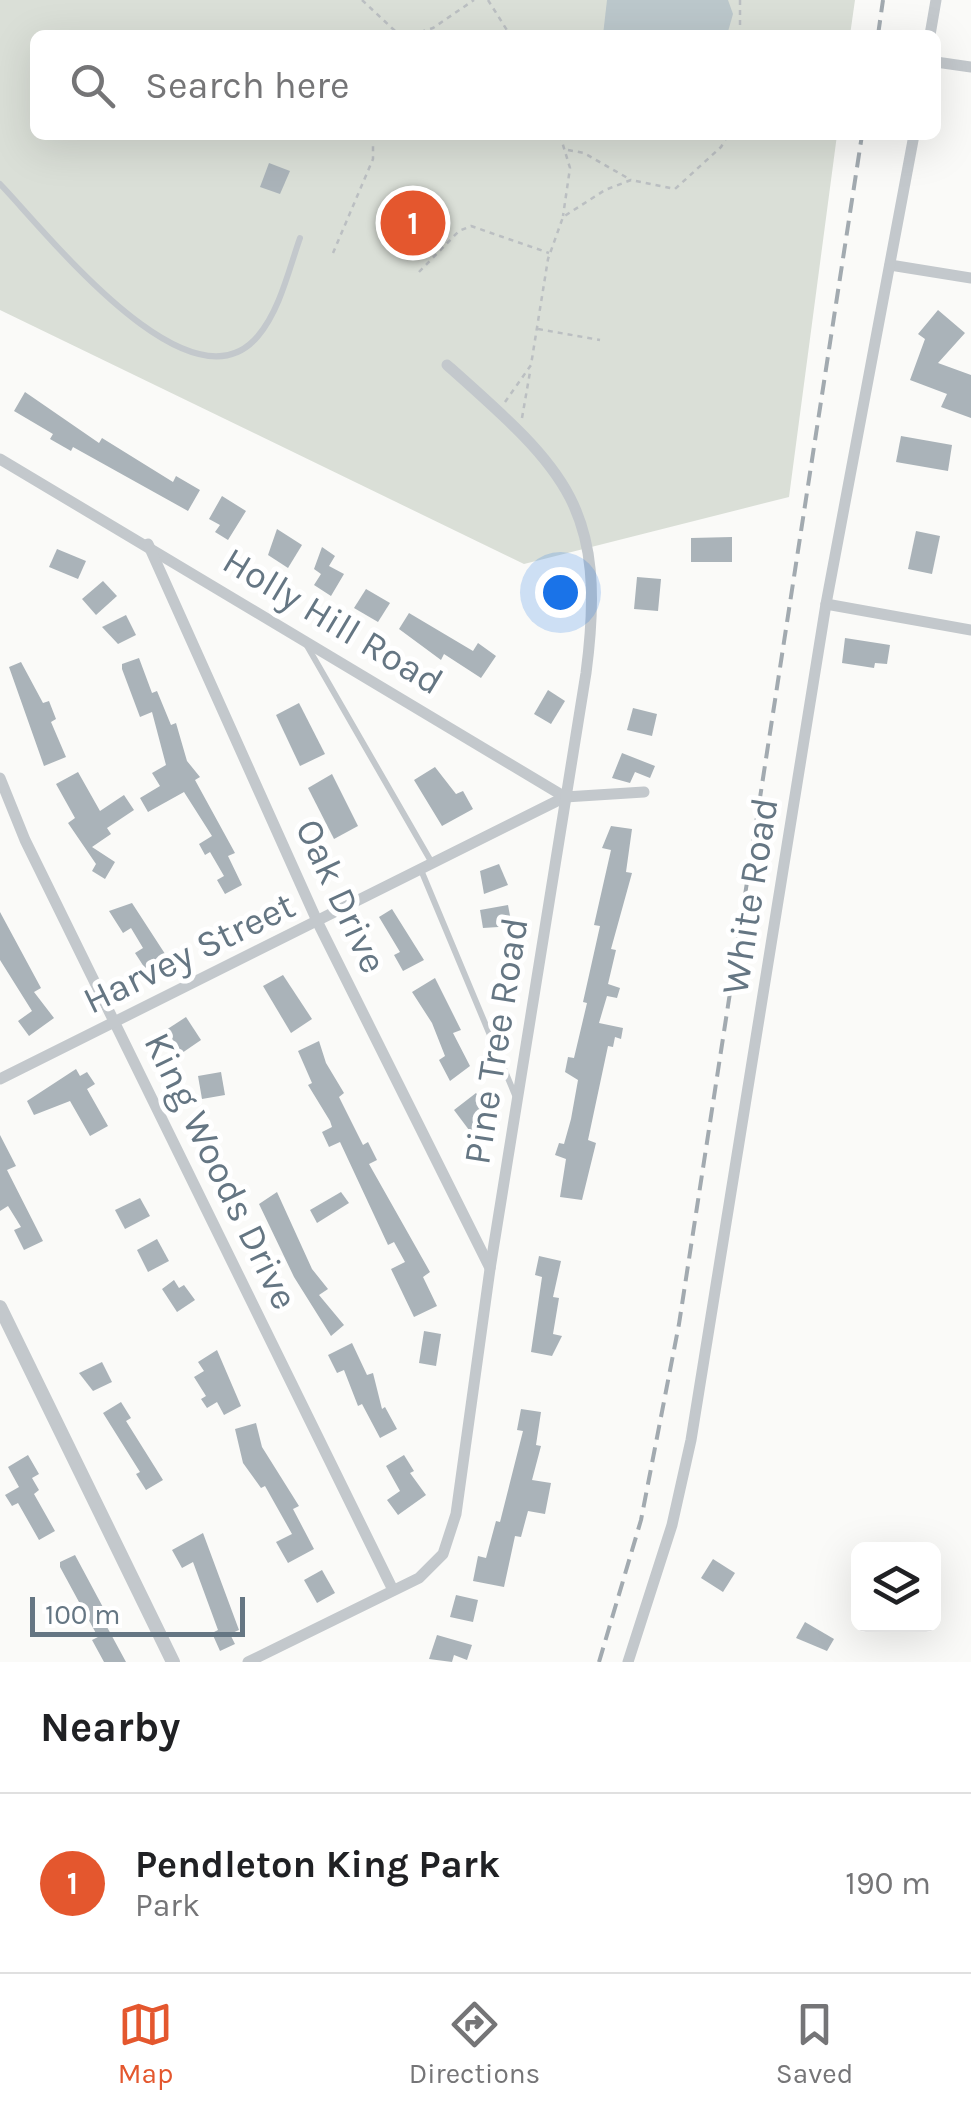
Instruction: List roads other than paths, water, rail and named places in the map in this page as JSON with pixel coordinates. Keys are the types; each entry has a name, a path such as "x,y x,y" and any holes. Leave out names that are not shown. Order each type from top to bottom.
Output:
{"street":[{"path":"931,30 936,0"},
{"path":"941,63 971,68"},
{"name":"White Road","path":"628,1662 672,1525 691,1440 826,604 913,140"},
{"path":"890,265 971,278"},
{"name":"Pine Tree Road","path":"248,1662 419,1578 443,1554 456,1514 490,1269 595,606 585,531 564,484 520,430 447,366"},
{"name":"Holly Hill Road","path":"0,460 148,544 565,797"},
{"name":"Oak Drive","path":"148,544 318,923 490,1269"},
{"path":"826,604 971,630"},
{"name":"King Woods Drive","path":"0,778 25,840 394,1590"},
{"path":"565,797 644,792"},
{"name":"Harvey Street","path":"0,1079 565,797"},
{"path":"0,1307 173,1662"}],"lane":[{"path":"0,184 102,294 164,338 199,353 227,357 257,338 274,310 300,238"},
{"path":"302,636 427,868 517,1100"}],"railway":[{"path":"879,30 883,0"},
{"path":"599,1662 641,1520 679,1324 861,140"}],"place":[{"name":"Pendleton King Park","path":"413,223"}]}
